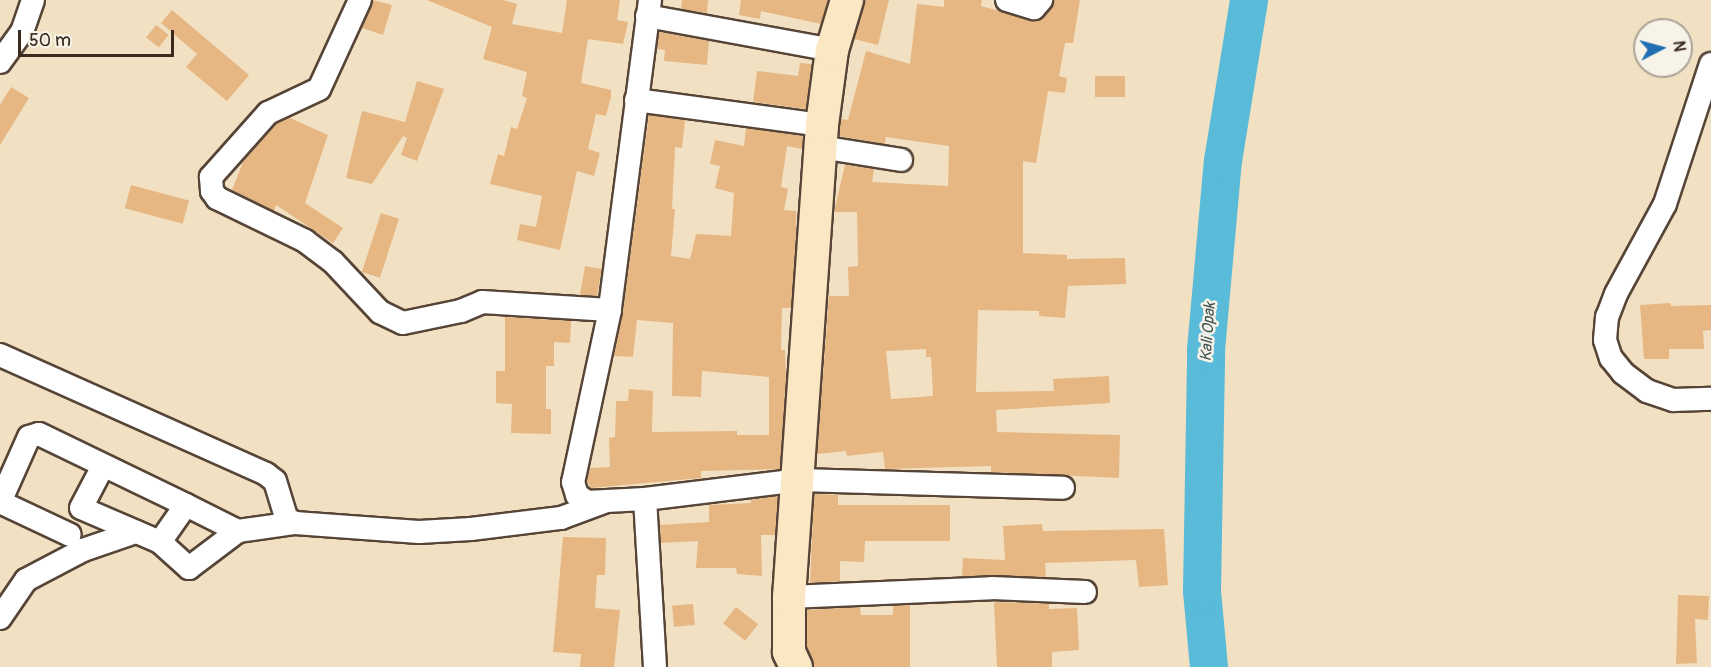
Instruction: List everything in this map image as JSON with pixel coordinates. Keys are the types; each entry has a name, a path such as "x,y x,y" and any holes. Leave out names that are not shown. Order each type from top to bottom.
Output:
{"street":[{"path":"0,62 22,32 33,0"},
{"path":"360,0 319,89 268,113 211,177 212,191 217,198 305,241 333,262 380,312 404,323 438,318 482,302 609,310"},
{"path":"796,667 789,651 789,597 800,480 821,136 832,50 847,0"},
{"path":"1007,0 1034,8 1041,0"},
{"path":"832,50 649,8 609,310 573,482 577,495 587,502 645,499 800,480 1063,488"},
{"path":"1711,64 1665,204 1616,294 1607,317 1605,340 1611,358 1623,373 1647,391 1673,400 1711,399"},
{"path":"636,100 821,136 901,160"},
{"path":"0,355 266,474 275,481 286,518 295,523"},
{"path":"70,535 0,502 6,468 29,437 39,434 238,531"},
{"path":"57,564 81,508 103,466"},
{"path":"645,499 655,667"},
{"path":"81,508 160,542 189,568 238,531 295,523 419,532 460,530 561,518 606,501"},
{"path":"160,542 186,505"},
{"path":"0,618 26,580 83,550 136,532"},
{"path":"789,597 992,588 1085,592"}],"building":[{"path":"373,0 392,5 383,35 362,28"},
{"path":"427,0 503,0 517,4 512,24 562,33 567,0 620,0 617,20 628,22 623,44 588,39 581,83 611,90 611,97 606,116 596,114 588,149 600,153 594,176 577,171 560,250 517,240 520,224 536,227 542,196 490,184 498,154 504,156 511,127 517,129 527,98 522,96 527,72 483,59 492,27"},
{"path":"682,0 708,0 707,13 681,9"},
{"path":"741,0 828,0 821,24 761,11 760,19 739,15"},
{"path":"864,0 889,0 878,45 854,39"},
{"path":"944,0 982,0 981,6 1037,21 1051,9 1054,0 1080,0 1073,43 1065,43 1059,76 1067,78 1065,93 1048,91 1036,163 1023,161 1023,253 1067,255 1067,259 1125,258 1126,284 1068,286 1065,318 1039,316 1039,311 978,310 976,392 1054,391 1053,379 1109,376 1110,403 996,410 997,432 1120,435 1119,478 991,472 991,466 885,469 883,452 847,456 846,451 817,454 829,296 849,296 848,267 858,266 857,212 834,212 845,165 874,169 872,182 948,186 949,146 886,137 885,144 839,136 841,119 848,120 866,51 910,64 917,4 944,7","holes":["926,349 926,357 931,357 933,396 891,399 886,351"]},
{"path":"172,10 249,75 227,101 186,67 197,54 161,23"},
{"path":"156,25 169,35 159,47 146,38"},
{"path":"659,32 709,41 707,65 664,61 665,50 657,49"},
{"path":"800,63 812,64 806,109 753,102 757,71 798,76"},
{"path":"1095,76 1125,76 1125,97 1095,97"},
{"path":"417,81 444,89 417,161 401,155 407,138 403,136 372,184 346,178 362,111 405,122"},
{"path":"11,87 29,98 0,145 0,105"},
{"path":"649,115 685,120 682,148 675,147 672,209 675,209 671,256 690,259 696,234 731,236 734,193 715,188 720,166 710,164 715,140 744,146 746,128 803,136 802,149 787,146 781,187 788,189 784,210 796,211 796,235 791,308 782,308 781,350 785,350 786,378 780,469 701,471 701,478 591,488 587,481 590,468 610,467 609,438 615,437 616,401 628,401 629,389 653,391 652,432 737,431 737,435 769,435 769,377 702,371 701,397 672,396 673,323 637,320 633,357 614,356 623,312"},
{"path":"290,118 328,135 305,203 343,228 333,243 276,205 274,211 232,190 243,162 276,124"},
{"path":"131,185 189,201 183,224 125,208"},
{"path":"381,213 399,219 380,278 362,272"},
{"path":"585,266 602,269 597,298 580,295"},
{"path":"1670,303 1671,306 1711,305 1711,330 1703,331 1704,349 1669,349 1669,359 1644,359 1640,305"},
{"path":"505,317 571,321 570,343 554,342 554,366 546,366 546,409 551,409 551,434 511,433 512,404 496,403 496,371 505,371"},
{"path":"814,494 838,495 838,505 950,505 950,541 865,541 864,562 840,561 840,581 810,583"},
{"path":"778,496 775,535 761,535 762,576 737,574 736,568 696,568 698,541 661,543 660,525 709,522 709,505 751,503 751,500"},
{"path":"1042,524 1043,531 1164,529 1168,585 1139,587 1136,560 1045,563 1046,577 962,576 963,558 1005,560 1003,526"},
{"path":"563,537 606,538 605,575 597,575 595,608 620,610 614,667 580,667 581,654 553,652"},
{"path":"1678,595 1709,596 1708,620 1695,619 1697,663 1676,664"},
{"path":"994,602 1049,604 1049,609 1077,608 1079,650 1052,652 1052,667 997,667"},
{"path":"693,604 695,625 674,627 672,606"},
{"path":"910,605 910,667 814,667 807,648 807,610 860,607 861,615 893,615 893,606"},
{"path":"736,607 758,624 745,641 723,624"}],"waterway":[{"name":"Kali Opak","path":"1209,667 1202,591 1206,350 1223,161 1249,0"}]}
